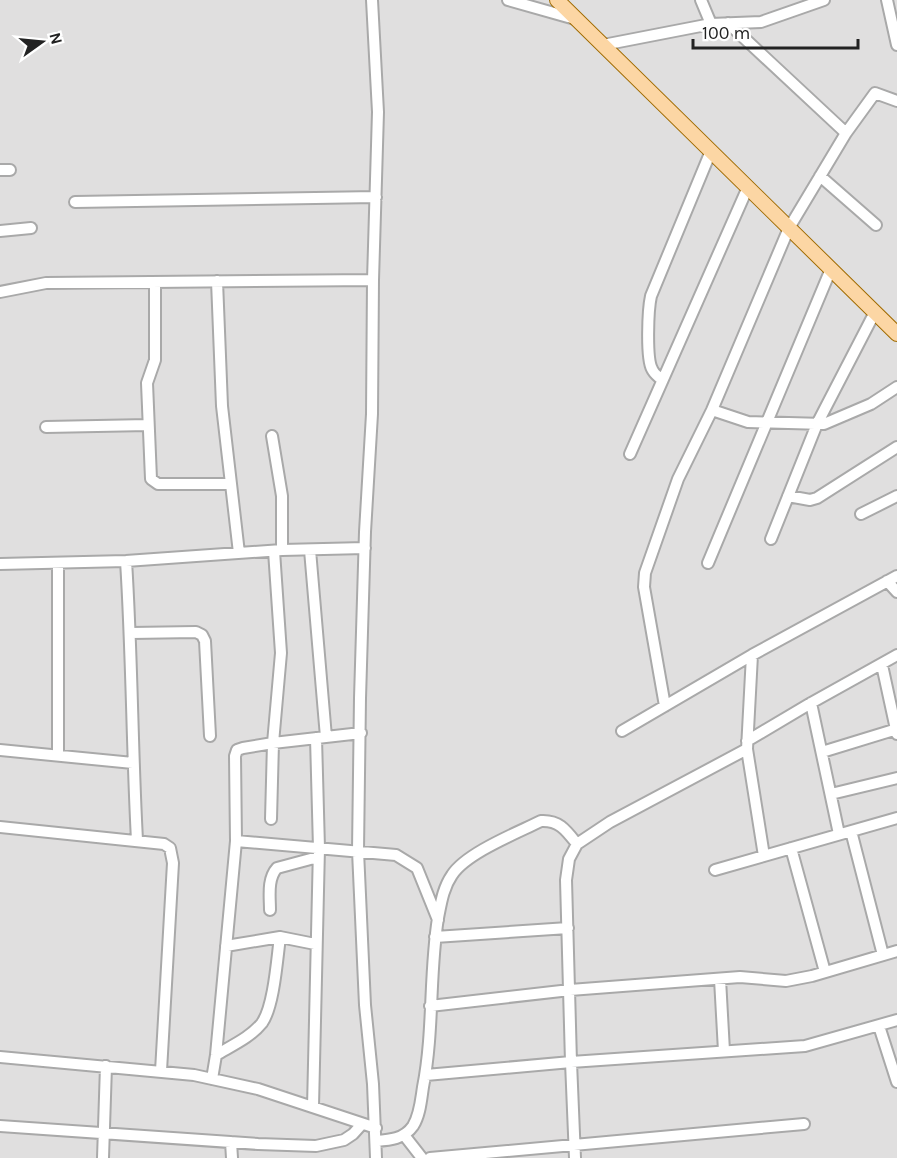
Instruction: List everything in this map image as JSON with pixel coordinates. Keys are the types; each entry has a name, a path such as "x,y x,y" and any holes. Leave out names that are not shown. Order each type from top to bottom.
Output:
{"main road":[{"path":"557,0 897,334"}],"street":[{"path":"372,0 378,112 372,414 360,698 358,851 365,1005 376,1128 376,1158"},
{"path":"508,0 577,19"},
{"path":"700,0 711,24"},
{"path":"603,45 711,24 761,22 824,0"},
{"path":"887,0 897,45"},
{"path":"728,23 846,133"},
{"path":"665,706 644,580 678,479 712,410 789,228 846,133 875,93 897,101"},
{"path":"662,380 654,373 650,365 648,316 652,288 711,151"},
{"path":"820,176 876,225"},
{"path":"630,454 748,188"},
{"path":"75,202 376,197"},
{"path":"0,231 31,228"},
{"path":"708,563 831,269"},
{"path":"0,292 46,283 373,280"},
{"path":"217,281 222,406 239,553"},
{"path":"155,282 155,360 147,383 150,474 154,483 158,484 231,484"},
{"path":"771,539 817,424 874,312"},
{"path":"712,410 736,419 765,423 817,424 830,422 863,408 897,387"},
{"path":"46,427 148,425"},
{"path":"272,436 282,496 278,550 281,653 273,743 272,819"},
{"path":"788,496 810,500 817,498 897,447"},
{"path":"861,514 897,496"},
{"path":"0,564 126,561 278,550 365,548"},
{"path":"310,550 321,737 313,1107"},
{"path":"126,561 131,633 137,840"},
{"path":"58,563 58,754"},
{"path":"622,731 752,655 892,578 897,592"},
{"path":"131,633 196,632 202,634 205,640 210,736"},
{"path":"752,655 747,745 764,855"},
{"path":"575,1158 566,879 569,859 577,844 609,822 747,745 811,703 897,655"},
{"path":"822,752 897,731 882,665"},
{"path":"811,703 839,834"},
{"path":"212,1079 236,842 235,756 237,750 273,743 361,733"},
{"path":"0,750 133,763"},
{"path":"831,794 897,778"},
{"path":"716,870 897,818"},
{"path":"376,1141 394,1139 404,1135 412,1127 418,1113 426,1075 435,937 443,893 453,873 472,856 541,821 553,820 566,829 577,844"},
{"path":"0,827 137,840 164,844 170,848 174,863 161,1071"},
{"path":"851,831 883,955"},
{"path":"236,842 319,853 358,851 396,855 417,868 438,920"},
{"path":"791,848 825,972"},
{"path":"270,910 271,879 277,868 319,853"},
{"path":"435,937 568,928"},
{"path":"226,946 280,937 315,944"},
{"path":"216,1055 254,1032 262,1023 269,1006 280,937"},
{"path":"430,1006 570,990 720,979 750,977 786,981 897,951"},
{"path":"720,979 724,1051"},
{"path":"426,1075 571,1062 805,1046 897,1020"},
{"path":"879,1026 897,1082"},
{"path":"0,1057 161,1071 212,1079 258,1089 376,1128"},
{"path":"103,1158 106,1066"},
{"path":"0,1126 231,1142 324,1145 344,1140 362,1124"},
{"path":"430,1158 804,1124"},
{"path":"404,1135 422,1158"},
{"path":"231,1142 232,1158"}],"shaded area":[{"path":"0,0 897,0 897,1158 0,1158"}]}
